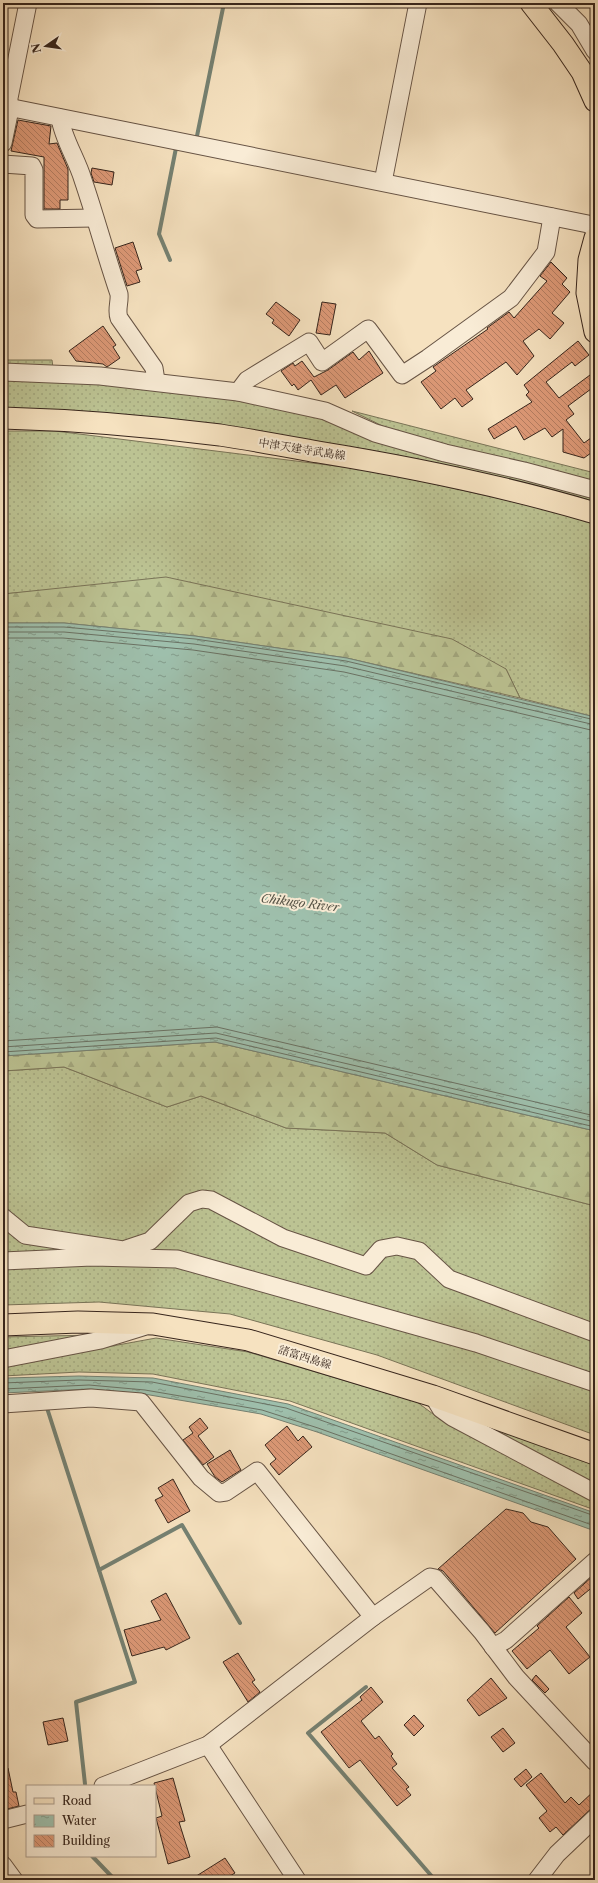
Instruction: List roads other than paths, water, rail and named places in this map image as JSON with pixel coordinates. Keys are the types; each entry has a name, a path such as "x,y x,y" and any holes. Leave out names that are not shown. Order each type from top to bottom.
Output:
{"main road":[{"path":"530,3 563,44 582,72 595,101"},
{"path":"595,238 589,260 587,293 595,331"},
{"name":"中津天建寺武島線","path":"3,418 60,420 220,435 446,475 559,502 595,513"},
{"name":"諸富西島線","path":"3,1325 78,1322 153,1324 248,1340 433,1396 595,1454"}],"street":[{"path":"3,143 6,107 28,3"},
{"path":"383,182 418,3"},
{"path":"558,3 580,24 595,51"},
{"path":"6,107 552,216 588,224 595,228"},
{"path":"60,118 61,129 75,157 84,180 94,218 119,294 120,302 117,313 154,368 156,381"},
{"path":"3,164 32,166 34,170 34,215 37,219 94,218"},
{"path":"238,392 247,380 309,342 322,362 368,329 402,375 428,358 510,298 546,252 552,216"},
{"path":"3,372 100,376 156,381 238,392 325,411 375,433 445,453 524,471 595,490"},
{"path":"3,1217 25,1235 123,1250 150,1241 189,1203 202,1199 211,1200 283,1238 366,1266 382,1249 397,1246 419,1251 449,1279 595,1333"},
{"path":"3,1261 92,1257 177,1259 476,1343 595,1383"},
{"path":"3,1359 100,1340 153,1324"},
{"path":"433,1396 441,1409 452,1417 595,1493"},
{"path":"3,1404 91,1398 141,1402 201,1478 219,1493 226,1492 257,1471 373,1617"},
{"path":"493,1647 506,1640 595,1561"},
{"path":"106,1785 208,1745 373,1617 430,1577 435,1578 516,1677 595,1762"},
{"path":"208,1745 297,1880"},
{"path":"3,1820 26,1814"},
{"path":"537,1880 556,1854 595,1818"},
{"path":"3,1865 14,1880"}],"water":[{"name":"Chikugo River","path":"3,623 64,623 195,636 347,658 595,717 595,1131 215,1042 3,1056"},
{"path":"79,1376 153,1378 288,1404 595,1513 595,1531 317,1432 261,1414 144,1394 89,1389 3,1393 3,1380 7,1378"}],"waterway":[{"path":"197,136 224,3"},
{"path":"170,260 159,234 176,148"},
{"path":"47,1408 135,1682 76,1702 85,1784"},
{"path":"99,1570 182,1525 240,1623"},
{"path":"366,1687 308,1733 435,1880"},
{"path":"93,1857 115,1880"}]}
